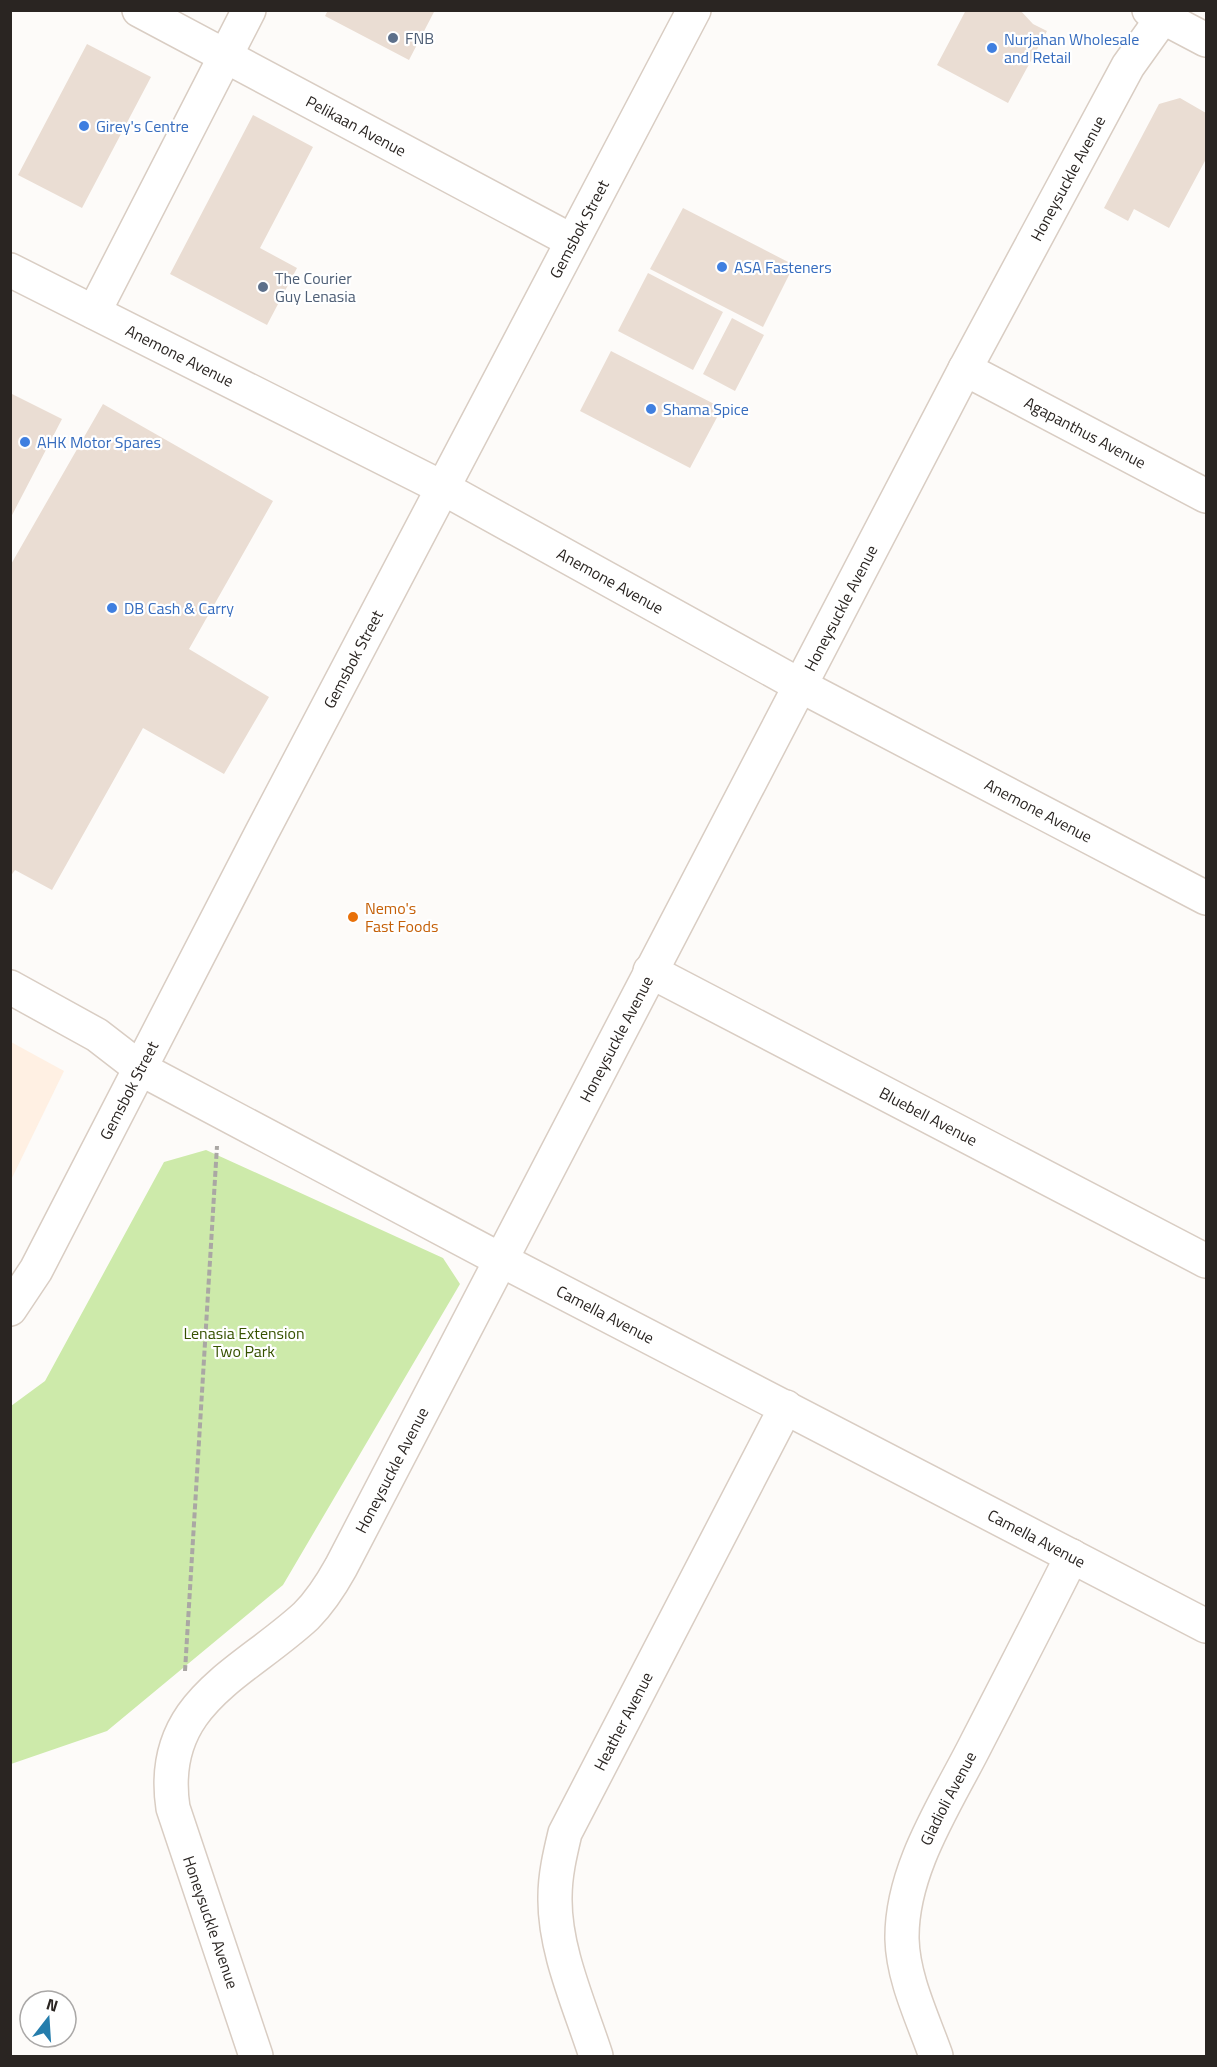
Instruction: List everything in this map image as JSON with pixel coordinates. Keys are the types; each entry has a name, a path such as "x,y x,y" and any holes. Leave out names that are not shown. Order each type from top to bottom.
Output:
{"street":[{"name":"Pelikaan Avenue","path":"139,10 572,241"},
{"path":"94,312 249,10"},
{"name":"Gemsbok Street","path":"10,1309 36,1270 262,832 694,10"},
{"path":"1160,13 1206,40"},
{"name":"Honeysuckle Avenue","path":"256,2056 172,1808 170,1768 178,1740 192,1713 210,1692 305,1617 328,1589 965,369 1128,66 1160,13"},
{"name":"Anemone Avenue","path":"10,270 443,488 801,686 1206,898"},
{"name":"Agapanthus Avenue","path":"965,369 1206,496"},
{"name":"Bluebell Avenue","path":"651,971 1206,1261"},
{"name":"Camella Avenue","path":"10,987 97,1035 141,1069 501,1260 1206,1626"},
{"name":"Heather Avenue","path":"596,2056 559,1935 555,1897 558,1865 565,1833 786,1407"},
{"name":"Gladioli Avenue","path":"936,2056 906,1969 902,1940 909,1886 934,1827 1072,1556"}],"path":[{"path":"192,1713 184,1668 218,1136"}],"shaded area":[{"path":"11,1042 64,1071 11,1180"}],"green space":[{"name":"Lenasia Extension Two Park","path":"206,1150 443,1258 460,1284 283,1585 107,1731 11,1764 11,1406 45,1381 164,1162"}],"building":[{"name":"FNB","path":"328,10 435,10 409,60 325,16"},
{"name":"Nurjahan Wholesale and Retail","path":"966,10 1020,10 1033,24 1047,31 1008,103 937,65"},
{"name":"Girey's Centre","path":"87,44 151,77 82,208 18,175"},
{"path":"1180,98 1206,113 1206,159 1169,228 1134,209 1128,221 1104,208 1159,104"},
{"path":"253,115 313,147 260,248 297,268 267,325 170,274"},
{"name":"ASA Fasteners","path":"683,208 794,265 763,327 650,269"},
{"path":"648,273 723,312 693,370 618,331"},
{"path":"732,318 764,335 735,391 703,374"},
{"name":"Shama Spice","path":"611,351 722,408 690,468 580,411"},
{"path":"10,393 62,419 10,519"},
{"name":"DB Cash & Carry","path":"103,404 273,501 189,649 269,697 224,774 143,728 52,890 15,870 10,877 10,566"}],"place":[{"name":"FNB","path":"393,38"},
{"name":"Nurjahan Wholesale and Retail","path":"992,48"},
{"name":"Girey's Centre","path":"84,126"},
{"name":"ASA Fasteners","path":"722,267"},
{"name":"The Courier Guy Lenasia","path":"263,287"},
{"name":"Shama Spice","path":"651,409"},
{"name":"AHK Motor Spares","path":"25,442"},
{"name":"DB Cash & Carry","path":"112,608"},
{"name":"Nemo's Fast Foods","path":"353,917"}]}
